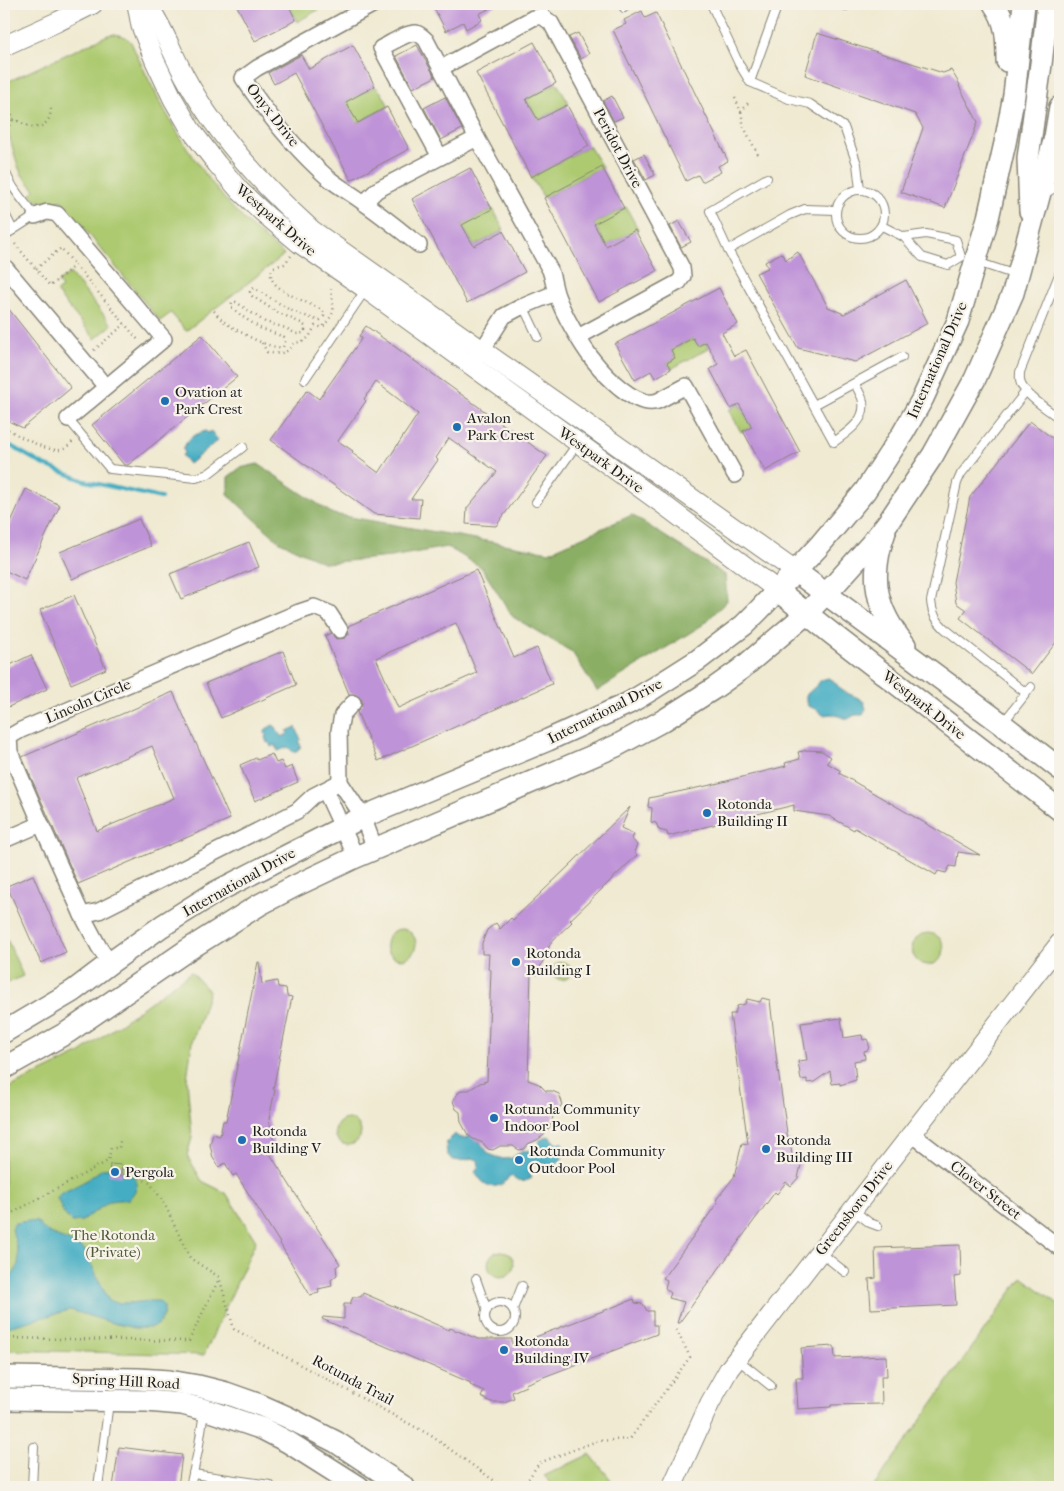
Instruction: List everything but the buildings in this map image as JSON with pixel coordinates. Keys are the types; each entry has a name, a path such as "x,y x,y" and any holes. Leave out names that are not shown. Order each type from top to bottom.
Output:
{"main road":[{"path":"994,4 1001,14 1006,29 1005,143"},
{"name":"International Drive","path":"4,1032 73,991 170,921 216,892 363,817 556,737 629,702 680,672 744,625 824,540 864,492 923,398 958,321 968,259 988,218 1005,143 1014,95 1024,4"},
{"path":"1030,231 1028,158 1042,64 1048,4"},
{"name":"International Drive","path":"4,1068 106,1008 162,966 259,905 365,853 642,733 689,705 741,670 806,614 871,544 889,521 933,455 975,379 1013,293 1040,196 1060,110"},
{"path":"889,521 881,543 877,572 880,603 886,618 896,633 923,666"},
{"name":"Westpark Drive","path":"795,571 1060,769"},
{"name":"Westpark Drive","path":"777,590 1060,810"},
{"name":"Spring Hill Road","path":"4,1377 169,1381 226,1393 287,1417 336,1442 404,1487"},
{"name":"Spring Hill Road","path":"4,1399 147,1401 182,1404 263,1429 288,1442 359,1487"}],"street":[{"path":"4,46 93,4"},
{"name":"Westpark Drive","path":"137,4 141,26 155,62 191,130 240,191 267,216 299,243 668,508 777,590"},
{"name":"Westpark Drive","path":"147,4 155,15 183,74 228,143 279,200 312,230 795,571"},
{"name":"Onyx Drive","path":"374,4 257,68 244,78 268,113 292,142 326,176 419,245"},
{"name":"Peridot Drive","path":"441,68 533,18 542,16 551,23 682,268 683,276 679,282 578,337"},
{"path":"440,157 381,48 408,34 415,33 421,35 426,40 477,138 550,270 556,293 578,337 592,359 621,389 636,399 653,403 686,386 735,475"},
{"path":"364,203 377,190 477,138"},
{"path":"35,216 47,212 57,214 164,340 68,419"},
{"path":"4,266 106,388"},
{"path":"472,366 504,316 556,293"},
{"name":"Lincoln Circle","path":"110,963 82,916 10,752 9,737 21,730 314,607 329,612 340,630"},
{"path":"353,703 342,716 339,731 340,782 363,817 365,853"},
{"path":"82,916 100,910 297,811 314,796 340,782"},
{"path":"325,790 342,828 365,853"},
{"path":"4,840 41,824"},
{"name":"Greensboro Drive","path":"672,1487 710,1403 729,1370 1060,943"},
{"name":"Clover Street","path":"912,1134 1060,1248"}],"lane":[{"path":"711,4 739,64 750,82 789,99 810,104 844,127 857,164 860,189"},
{"path":"750,82 778,4"},
{"path":"1060,110 1060,138"},
{"path":"4,167 7,177 16,192 35,216 4,236"},
{"path":"767,178 710,211 728,250 834,442 858,424 863,411 863,400 855,384"},
{"path":"1040,196 1060,186"},
{"path":"860,189 876,195 882,202 885,210 882,226 874,234 861,239 845,233 839,226 836,218 836,210 844,195 860,189"},
{"path":"728,250 790,215 805,209 836,210"},
{"path":"4,212 13,230"},
{"path":"882,226 904,237 922,257 948,266 968,259 1018,275"},
{"path":"904,237 926,234 956,240 968,259"},
{"path":"1060,272 1020,372 1021,385 1026,391 1060,419"},
{"path":"305,379 366,290"},
{"path":"523,306 538,337"},
{"path":"814,405 902,357"},
{"path":"1002,724 1029,690 944,628 931,610 931,601 957,484 961,474 1026,391"},
{"path":"68,419 110,469 196,478 208,474 244,447"},
{"path":"536,502 577,444"},
{"path":"853,1210 870,1223 878,1226"},
{"path":"820,1252 845,1272"},
{"path":"476,1279 486,1310 485,1319 490,1328 499,1332 512,1326 515,1317 508,1304 499,1302 486,1310"},
{"path":"512,1309 522,1286"},
{"path":"737,1359 771,1386"},
{"path":"98,1487 109,1400"},
{"path":"190,1487 204,1410"},
{"path":"32,1487 34,1447"},
{"path":"193,1474 270,1485 271,1487"}],"path":[{"path":"735,98 741,112 744,127 759,157"},
{"path":"741,112 748,103"},
{"path":"4,110 11,113 13,118 32,127 42,126 49,121 52,108"},
{"path":"5,127 11,124 13,118"},
{"path":"16,244 50,286"},
{"path":"36,269 61,248 144,346"},
{"path":"214,311 221,320 262,344 279,348 285,342 284,337 260,328 231,307 232,302 236,302 265,322 286,328 296,334 304,333 305,326 301,322 275,311 252,296 250,292 254,288 290,310 320,320 324,316 323,311 294,297 275,285 271,279 272,269 284,264 291,256"},
{"path":"45,290 75,265"},
{"path":"315,326 322,328 332,315 334,305 331,289"},
{"path":"262,344 268,352 282,354 287,352 294,342 310,338 316,320"},
{"path":"83,359 125,324"},
{"path":"4,427 31,442 61,450 67,447 80,434"},
{"path":"4,1196 6,1204 12,1213 108,1161 111,1148 119,1148 120,1141"},
{"path":"4,1338 189,1341 219,1277 190,1258 162,1201 150,1183 122,1169"},
{"name":"Rotunda Trail","path":"219,1277 234,1329 430,1435 503,1487"},
{"path":"523,1487 540,1463 597,1441 630,1439 690,1357 676,1329"}],"green space":[{"path":"288,4 315,4 318,10 297,22"},
{"path":"115,34 126,37 131,42 174,127 215,187 243,218 284,255 186,331 171,313 160,321 61,200 55,204 48,203 39,201 30,195 35,190 22,175 18,166 4,119 5,83 108,35"},
{"path":"557,83 569,104 538,120 526,99"},
{"path":"375,86 389,106 357,123 346,102"},
{"path":"589,146 602,167 544,198 531,177"},
{"path":"626,207 638,229 606,246 594,224"},
{"path":"493,209 504,230 474,246 462,225"},
{"path":"70,273 112,325 95,339 56,292 62,288 58,282"},
{"path":"693,338 698,346 706,342 709,348 671,369 667,363 675,358 671,350"},
{"path":"739,404 752,427 741,432 729,410"},
{"path":"258,464 333,514 549,552 632,515 725,575 727,601 704,624 597,691 572,652 513,617 481,567 447,547 391,557 325,563 280,542 228,495 228,477 240,468"},
{"path":"401,929 412,933 416,944 412,955 401,959 390,955 386,944 390,933"},
{"path":"4,932 23,976 4,985"},
{"path":"928,933 939,938 944,949 939,960 928,965 917,960 912,949 917,938"},
{"path":"562,962 568,965 571,971 568,977 562,980 556,977 553,971 556,965"},
{"name":"The Rotonda (Private)","path":"191,972 209,991 192,1042 187,1079 192,1138 187,1155 202,1181 226,1193 256,1241 204,1355 4,1350 4,1090 79,1054"},
{"path":"348,1119 357,1123 361,1132 357,1141 348,1145 339,1141 335,1132 339,1123"},
{"path":"501,1251 510,1255 514,1264 510,1273 501,1277 492,1273 488,1264 492,1255"},
{"path":"1022,1277 1060,1305 1060,1487 874,1486"},
{"path":"590,1454 612,1481 603,1487 555,1487 544,1476"}],"water":[{"path":"206,431 208,433 211,431 218,440 189,464 182,455 185,452 183,450 187,442 192,437"},
{"path":"828,678 833,680 843,691 864,702 866,709 863,715 855,715 848,719 832,714 823,715 816,709 808,706 806,695 821,680"},
{"path":"273,725 281,737 288,734 287,731 296,727 301,740 299,742 301,746 297,752 293,752 288,747 278,751 275,745 271,747 269,742 267,743 265,737 266,729"},
{"name":"Rotunda Community Outdoor Pool","path":"455,1134 462,1138 470,1136 480,1142 489,1154 503,1159 512,1158 521,1151 533,1150 538,1146 540,1140 549,1136 554,1142 562,1143 564,1151 562,1158 556,1164 547,1165 536,1160 530,1163 528,1170 532,1178 519,1181 509,1176 505,1182 498,1186 490,1186 482,1181 475,1172 479,1167 478,1160 472,1158 457,1161 449,1157 446,1148 447,1142"},
{"path":"111,1168 130,1174 137,1181 137,1186 129,1199 110,1201 82,1221 72,1222 64,1214 57,1198 61,1193 87,1180 102,1169"},
{"path":"37,1222 46,1231 84,1249 109,1301 122,1303 159,1301 164,1306 164,1314 159,1324 149,1328 135,1328 70,1310 4,1328 4,1283 16,1270 18,1264 18,1251 12,1229 15,1223"}],"waterway":[{"path":"4,442 42,464 85,481 161,498"}],"place":[{"name":"Ovation at Park Crest","path":"165,401"},
{"name":"Avalon Park Crest","path":"457,427"},
{"name":"Rotonda Building II","path":"707,813"},
{"name":"Rotonda Building I","path":"516,962"},
{"name":"Rotunda Community Indoor Pool","path":"494,1118"},
{"name":"Rotonda Building V","path":"242,1140"},
{"name":"Rotonda Building III","path":"766,1149"},
{"name":"Rotunda Community Outdoor Pool","path":"519,1160"},
{"name":"Pergola","path":"115,1172"},
{"name":"Rotonda Building IV","path":"504,1350"}]}
